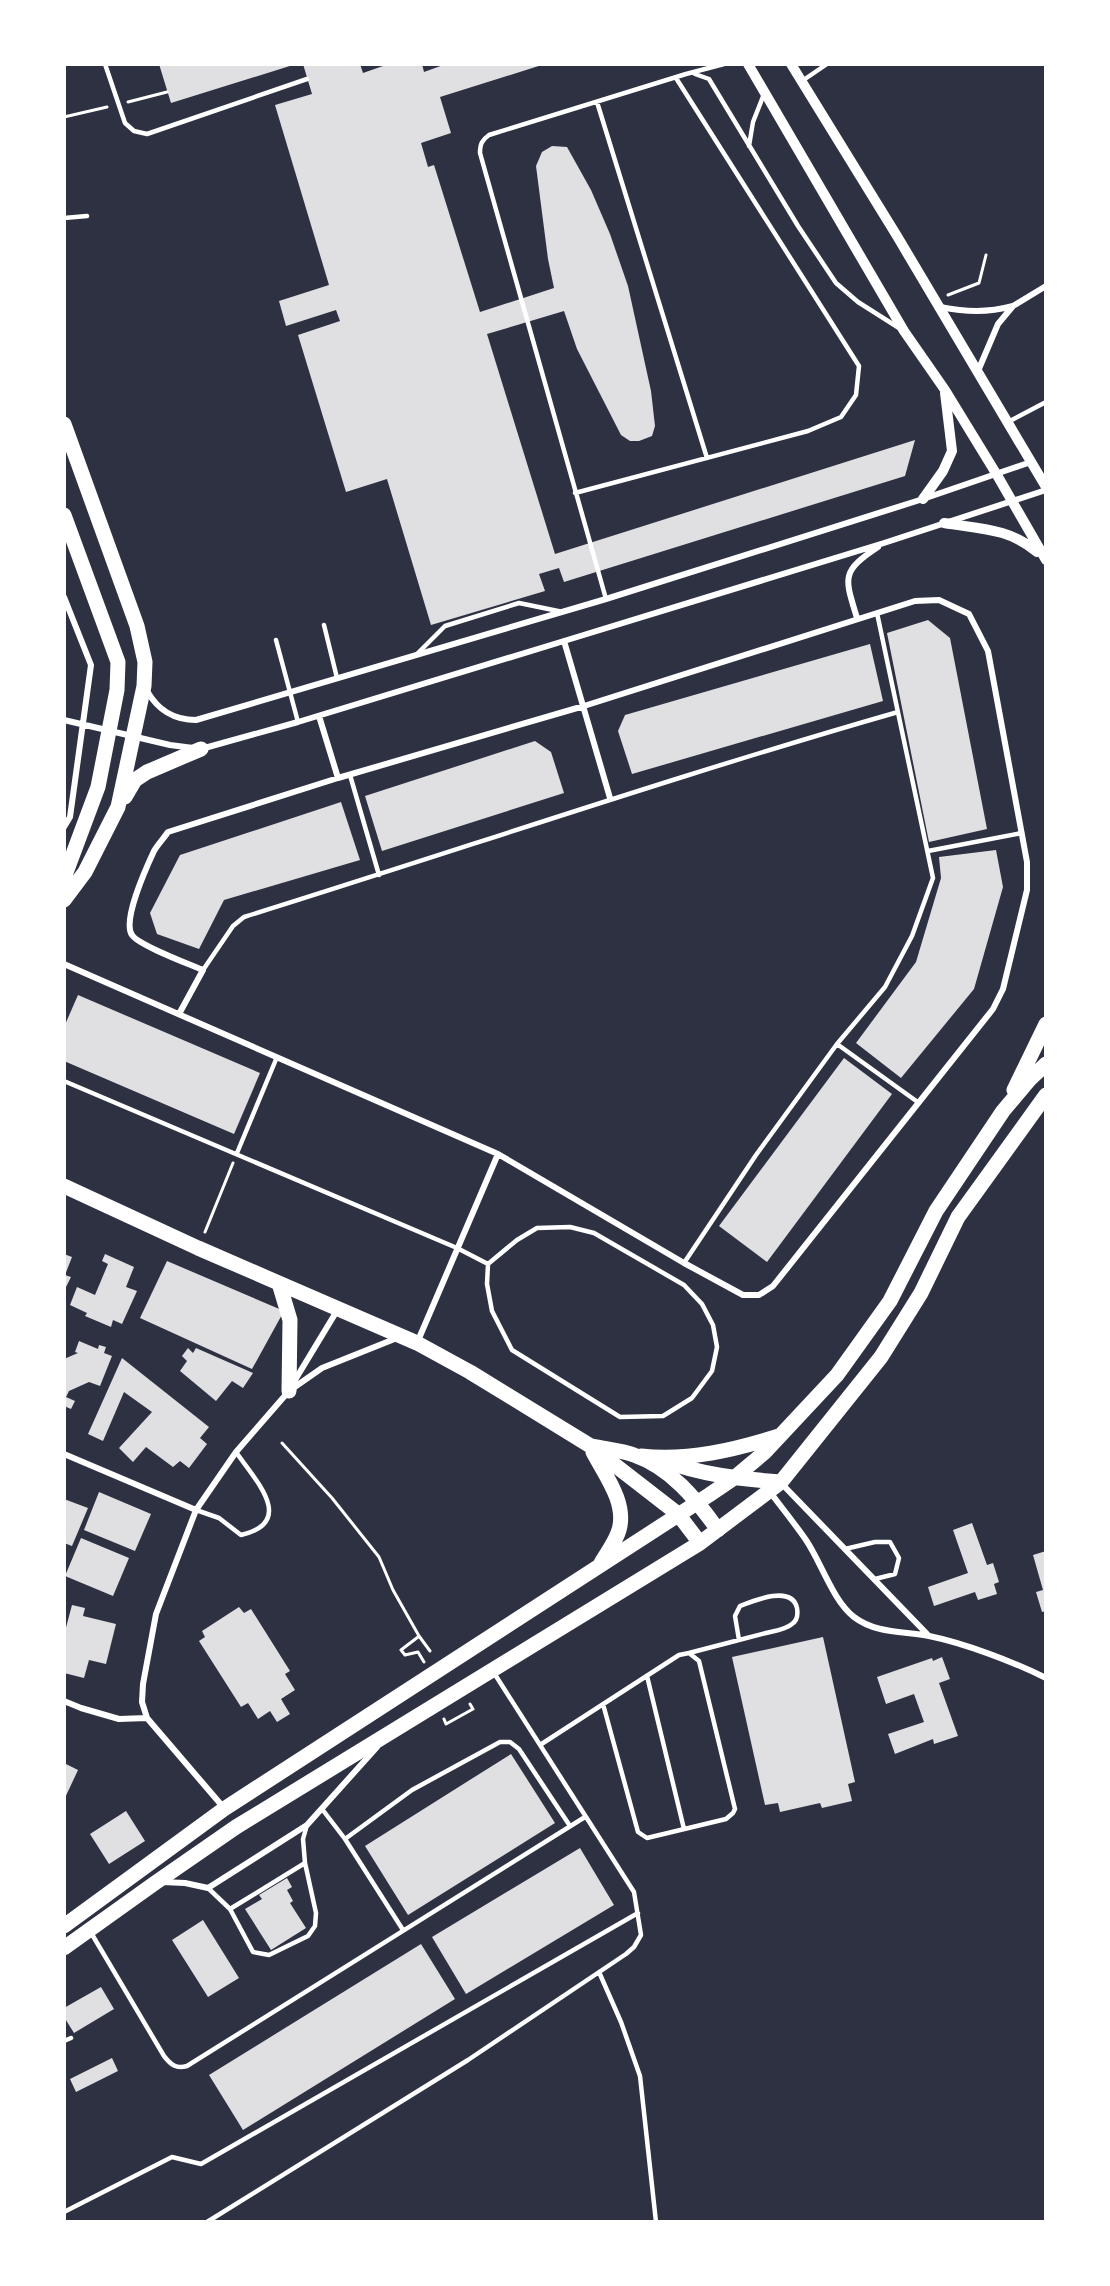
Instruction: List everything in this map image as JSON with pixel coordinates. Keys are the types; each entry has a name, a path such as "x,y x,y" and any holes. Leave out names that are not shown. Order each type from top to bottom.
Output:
{"main road":[{"path":"64,424 137,626 145,662 144,686 118,807"},
{"path":"64,515 118,662 117,690 98,787 64,900"},
{"path":"68,882 85,872 118,807 135,780 147,772 201,749"},
{"path":"1003,1111 1046,1024"},
{"path":"64,1926 224,1809 698,1502 751,1464 784,1435 837,1375 890,1301 936,1211 1003,1111 1030,1078 1046,1064"},
{"path":"64,1948 236,1827 700,1544 771,1485 881,1356 921,1293 957,1217 1046,1095"},
{"path":"64,1186 198,1248 417,1343 470,1372 589,1445 678,1514 700,1544"},
{"path":"279,1283 290,1320 289,1391"},
{"path":"589,1445 635,1455 657,1457 701,1455 738,1449 784,1435"},
{"path":"589,1445 618,1502 621,1517 619,1532 599,1566"},
{"path":"635,1455 671,1476 698,1502 718,1530"},
{"path":"657,1457 681,1467 771,1485"},
{"path":"751,1464 771,1485"}],"street":[{"path":"748,64 904,331 945,390 1045,560"},
{"path":"64,720 108,732 201,749 319,716 885,543 1046,489 978,371 790,64"},
{"path":"937,303 966,312 992,312 1013,306 1046,285"},
{"path":"978,371 998,324 1013,306"},
{"path":"923,500 943,471 952,451 945,390"},
{"path":"144,686 153,701 163,711 188,720 196,720 606,599 923,500 1031,462"},
{"path":"944,523 1009,534 1025,542 1045,560"},
{"path":"856,618 848,587 848,573 859,560 885,543"},
{"path":"64,597 91,665 70,817 64,827"},
{"path":"64,964 498,1154 684,1263 743,1294 759,1295 773,1286 919,1103 993,1010 1003,989 1027,890 1027,862 988,651 969,614 939,600 915,601 584,706 338,778 168,832 155,849 130,912 129,928 132,936 143,943 203,970 179,1014"},
{"path":"564,641 610,798"},
{"path":"319,716 338,778"},
{"path":"417,1343 498,1154"},
{"path":"224,1809 147,1718 142,1702 143,1684 156,1614 196,1510 236,1452 289,1391 338,1309"},
{"path":"289,1391 322,1368 400,1336"},
{"path":"64,1454 196,1510"},
{"path":"771,1485 845,1549 929,1636"},
{"path":"771,1485 842,1603 854,1617 897,1633 929,1636 982,1652 1027,1668 1046,1678"},
{"path":"64,1701 119,1719 147,1718"},
{"path":"155,1882 185,1883 208,1888 306,1825 389,1733"}],"lane":[{"path":"105,64 125,123 134,131 147,134 307,79"},
{"path":"606,599 480,153 480,145 489,135 724,64"},
{"path":"802,81 827,64"},
{"path":"686,74 699,74 709,79 836,284 858,302 904,331"},
{"path":"576,493 808,431 841,417 856,395 859,366 676,78"},
{"path":"749,146 753,122 764,93"},
{"path":"597,102 707,458"},
{"path":"64,218 87,216"},
{"path":"1006,423 1046,402"},
{"path":"417,654 445,626 519,603 563,612"},
{"path":"684,1263 756,1155 837,1044 885,987 903,954 933,878 877,612"},
{"path":"324,625 337,678"},
{"path":"276,640 298,722"},
{"path":"203,970 233,926 244,917 380,875 610,798 898,712"},
{"path":"350,775 380,875"},
{"path":"928,851 1022,834"},
{"path":"837,1044 919,1103"},
{"path":"237,1153 277,1057"},
{"path":"64,1081 458,1248 488,1264"},
{"path":"570,1227 594,1233 684,1285 702,1305 713,1325 717,1347 712,1371 692,1398 663,1416 620,1417 512,1350 492,1311 487,1284 488,1264 517,1240 537,1228 570,1227"},
{"path":"196,1510 219,1518 241,1535 251,1533 267,1522 271,1512 268,1499 236,1452"},
{"path":"845,1549 875,1542 890,1542 899,1558 895,1574 875,1580"},
{"path":"540,1745 679,1655 739,1640 792,1625 798,1616 794,1601 785,1595 780,1595 740,1606 735,1616 739,1640"},
{"path":"603,1704 638,1832 642,1836 647,1838 726,1819 735,1809 699,1660 689,1653"},
{"path":"207,2222 468,2060 634,1947 640,1935 634,1892 493,1671"},
{"path":"647,1676 684,1829"},
{"path":"345,1839 412,1790 500,1742 510,1742 519,1749 570,1826"},
{"path":"322,1809 345,1839 403,1930"},
{"path":"89,1929 164,2056 174,2066 187,2066 585,1816"},
{"path":"208,1888 230,1909 253,1952 269,1955 308,1936 315,1926 316,1913 303,1839 306,1825"},
{"path":"230,1909 306,1863"},
{"path":"64,2212 172,2157 201,2164 638,1913"},
{"path":"599,1972 621,2022 640,2076 656,2222"},
{"path":"64,2041 71,2038"}],"path":[{"path":"937,303 979,283 986,255"},
{"path":"198,1248 237,1153"},
{"path":"282,1443 379,1557 393,1590 430,1651"},
{"path":"418,1652 405,1655 401,1650 419,1636"},
{"path":"449,1714 443,1718 446,1724 473,1709"}],"building":[{"path":"159,64 293,64 293,65 171,103"},
{"path":"303,64 360,64 363,73 383,66 383,64 422,64 424,72 446,64 545,64 440,97 451,133 421,143 428,167 434,165 480,312 554,288 536,166 542,152 552,146 567,147 591,190 610,234 628,286 651,391 655,426 652,436 639,441 630,441 621,435 577,349 564,311 487,334 555,554 915,440 905,476 564,582 559,568 539,574 545,591 431,625 387,479 346,492 298,335 340,321 336,310 286,326 279,301 329,285 275,105 312,94"},
{"path":"928,620 950,638 987,829 929,842 887,633"},
{"path":"870,644 883,701 632,774 618,731 625,715"},
{"path":"535,741 551,752 564,793 382,851 365,796"},
{"path":"341,802 360,860 224,900 199,949 157,934 150,913 180,855"},
{"path":"996,850 1003,887 974,989 901,1078 856,1043 916,962 941,878 939,857"},
{"path":"78,995 260,1073 234,1134 64,1061 64,1027"},
{"path":"844,1058 892,1094 767,1262 719,1226"},
{"path":"64,1254 72,1257 65,1275 71,1277 64,1291"},
{"path":"105,1254 134,1267 126,1287 137,1291 122,1324 113,1320 111,1327 85,1316 87,1313 70,1305 77,1287 95,1295 108,1264 102,1261"},
{"path":"167,1261 284,1311 252,1369 140,1318"},
{"path":"79,1341 98,1349 99,1345 106,1347 104,1353 112,1356 100,1386 89,1382 69,1391 66,1397 75,1401 71,1409 64,1406 64,1359 78,1353 75,1352"},
{"path":"188,1348 193,1353 196,1348 253,1373 243,1388 232,1381 216,1401 180,1371 187,1361 182,1356"},
{"path":"122,1358 209,1427 200,1438 207,1444 189,1468 180,1461 173,1467 146,1447 133,1462 119,1448 152,1412 124,1392 103,1441 88,1434"},
{"path":"99,1492 151,1514 135,1551 84,1530"},
{"path":"64,1499 88,1508 72,1546 64,1543"},
{"path":"972,1523 987,1565 993,1563 999,1582 994,1584 997,1594 978,1600 975,1592 934,1606 928,1587 968,1573 953,1530"},
{"path":"81,1538 129,1558 113,1596 65,1576"},
{"path":"1046,1551 1046,1611 1042,1612 1036,1592 1043,1590 1033,1555"},
{"path":"72,1605 85,1608 83,1616 116,1624 106,1664 89,1660 84,1678 64,1673 64,1635"},
{"path":"239,1607 244,1613 251,1609 290,1671 285,1674 295,1690 281,1699 290,1714 277,1722 270,1711 258,1719 248,1703 241,1707 199,1641 205,1637 202,1631"},
{"path":"823,1637 855,1782 848,1784 852,1801 822,1808 820,1803 780,1812 778,1803 765,1805 732,1657"},
{"path":"942,1657 950,1679 939,1683 958,1736 934,1744 933,1739 895,1754 888,1734 924,1722 914,1694 886,1704 877,1677 932,1658 933,1661"},
{"path":"511,1754 555,1823 408,1915 365,1846"},
{"path":"64,1763 78,1770 64,1800"},
{"path":"126,1811 145,1841 109,1864 90,1834"},
{"path":"580,1848 614,1905 466,1994 432,1937"},
{"path":"287,1878 292,1887 287,1890 293,1901 290,1903 306,1928 271,1950 245,1909 262,1899 259,1895"},
{"path":"203,1920 239,1978 208,1997 172,1940"},
{"path":"421,1944 455,1999 243,2130 209,2075"},
{"path":"101,1987 114,2009 74,2033 64,2017 64,2008"},
{"path":"112,2058 118,2071 76,2092 70,2079"}]}
